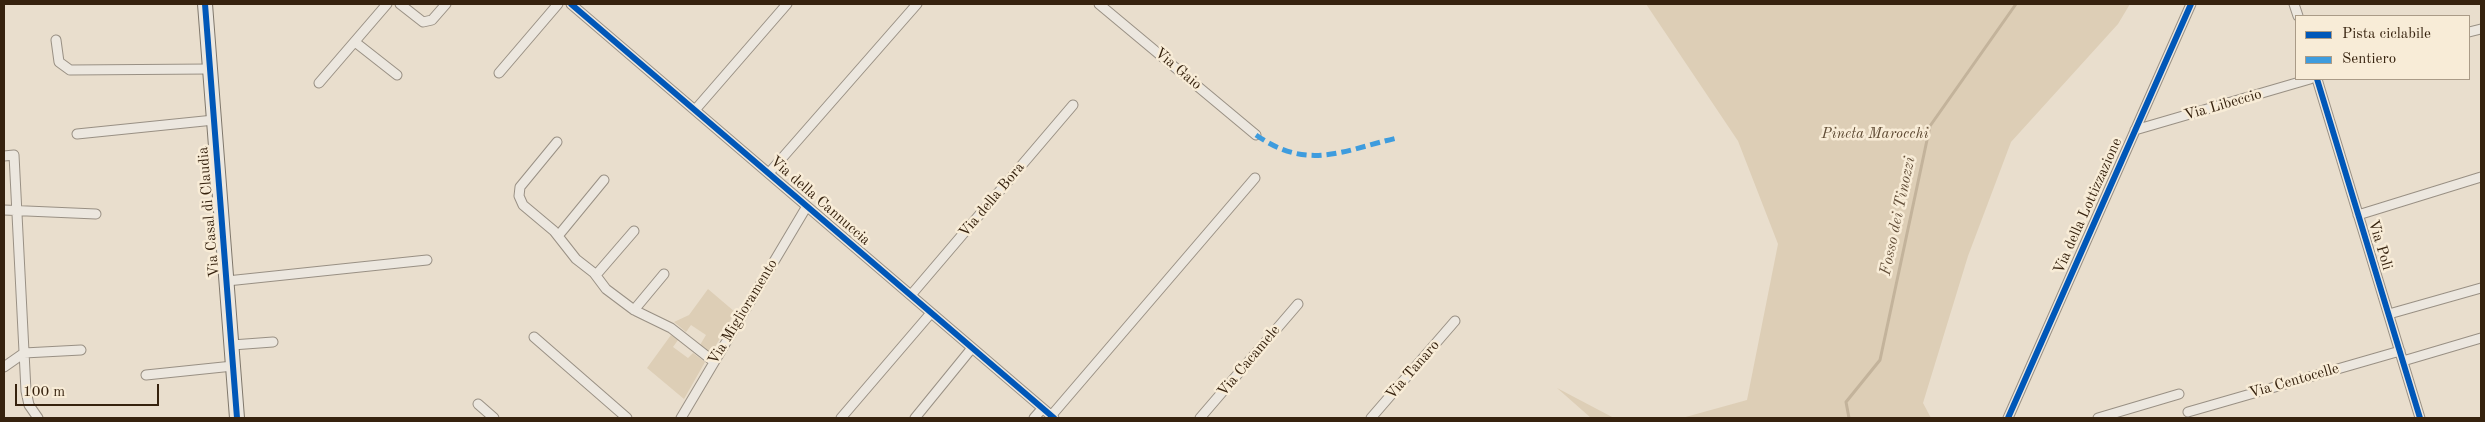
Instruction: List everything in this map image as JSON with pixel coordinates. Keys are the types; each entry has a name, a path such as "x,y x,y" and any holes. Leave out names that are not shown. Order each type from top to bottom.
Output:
{"street":[{"name":"Via Casal di Claudia","path":"205,4 237,418"},
{"path":"319,83 387,4"},
{"path":"400,4 424,22 432,20 446,4"},
{"path":"499,73 558,4"},
{"name":"Via della Cannuccia","path":"570,4 1052,417"},
{"path":"695,110 787,4"},
{"path":"769,173 917,4"},
{"name":"Via Gaio","path":"1099,4 1256,135"},
{"name":"Via della Lottizzazione","path":"2008,418 2191,4"},
{"path":"56,40 59,62 70,70 210,69"},
{"path":"355,42 397,75"},
{"name":"Via Libeccio","path":"2136,130 2307,80"},
{"name":"Via Poli","path":"2316,80 2420,418"},
{"name":"Via della Bora","path":"911,295 1073,105"},
{"path":"77,134 214,120"},
{"path":"557,142 522,184 518,193 523,205 558,236 576,259 596,276 606,289 634,310 667,325 713,361"},
{"path":"4,156 14,156 26,397 38,418"},
{"path":"2358,215 2481,177"},
{"path":"1052,417 1255,178"},
{"path":"558,236 604,180"},
{"name":"Via Miglioramento","path":"680,418 807,206"},
{"path":"4,210 96,214"},
{"path":"596,276 634,231"},
{"path":"227,281 427,260"},
{"path":"634,310 664,274"},
{"path":"2388,314 2481,288"},
{"name":"Via Cacamele","path":"1200,418 1298,304"},
{"path":"841,418 931,313"},
{"name":"Via Tanaro","path":"1370,418 1455,321"},
{"path":"534,337 627,418"},
{"path":"2403,361 2481,338"},
{"path":"232,345 272,342"},
{"path":"915,418 972,348"},
{"path":"4,367 24,353 81,350"},
{"name":"Via Centocelle","path":"2188,412 2400,351"},
{"path":"146,375 233,366"},
{"path":"2098,418 2180,394"},
{"path":"478,404 494,418"},
{"path":"1034,418 1042,409"}],"green space":[{"name":"Pineta Marocchi","path":"1646,4 2130,4 2118,24 2011,142 1968,256 1923,403 1931,418 1682,418 1747,400 1778,244 1738,141"},
{"path":"708,289 735,312 711,354 700,345 706,335 691,325 686,332 674,322 689,315"},
{"path":"671,335 678,340 673,347 688,358 693,353 705,362 684,399 647,368"},
{"path":"1557,388 1614,418 1591,418"}],"waterway":[{"name":"Fosso dei Tinozzi","path":"1849,418 1846,402 1880,360 1930,126 2016,4"}],"marked path":[{"path":"1256,135 1275,146 1309,155 1341,152 1397,138"}],"cycle path":[{"path":"205,4 237,418"},
{"path":"571,4 1054,418"},
{"path":"2008,418 2191,4"},
{"path":"2317,80 2420,418"}]}
